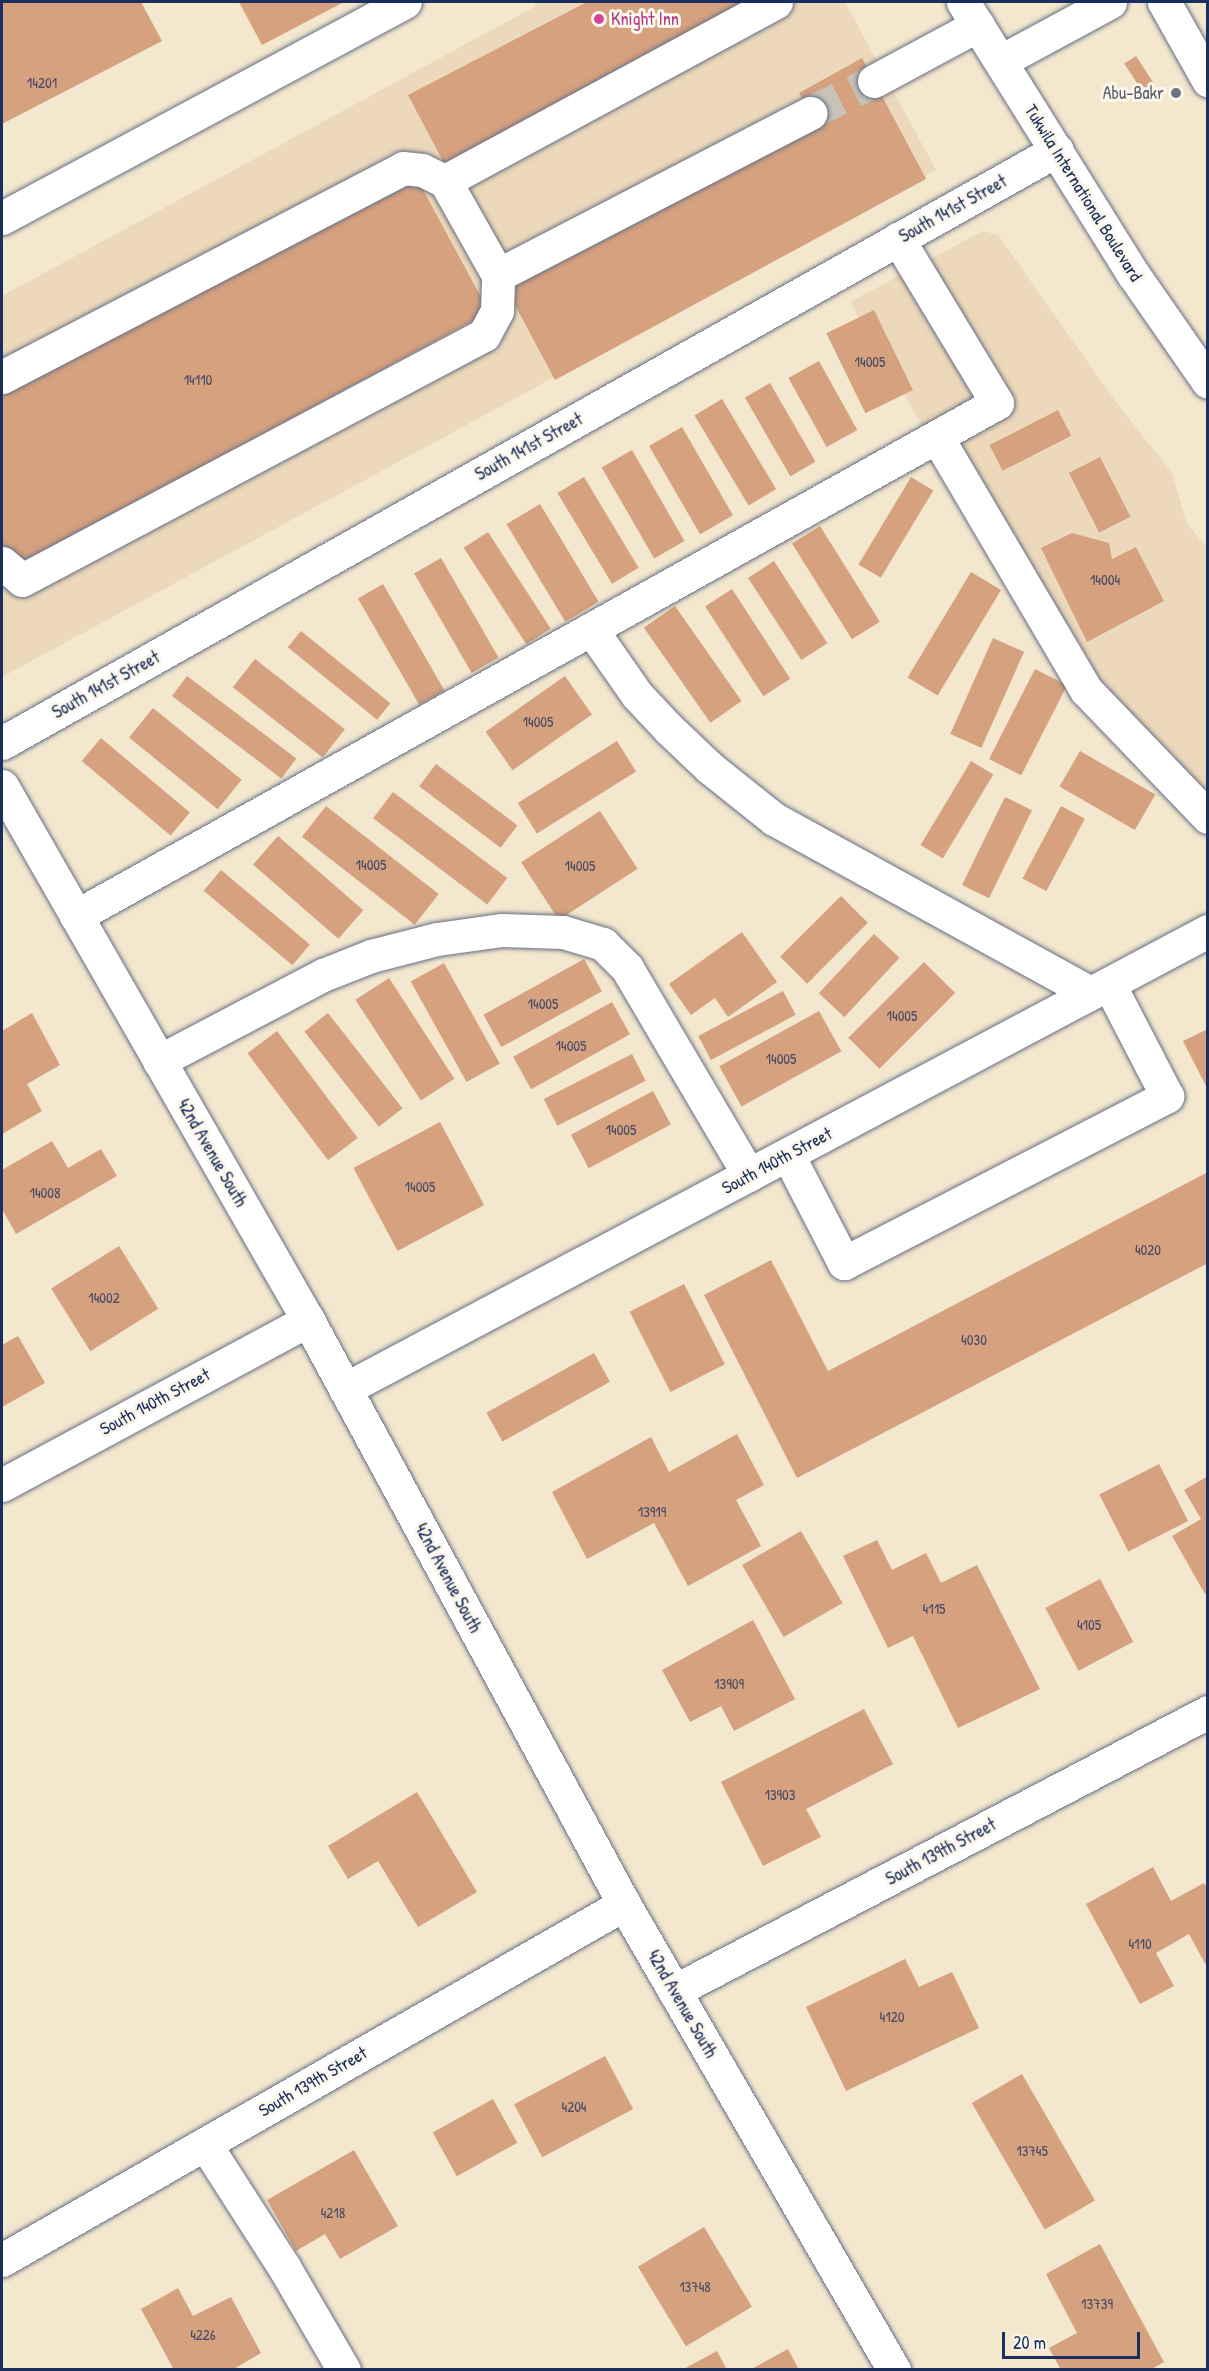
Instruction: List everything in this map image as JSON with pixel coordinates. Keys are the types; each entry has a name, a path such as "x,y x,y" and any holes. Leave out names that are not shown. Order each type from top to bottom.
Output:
{"street":[{"path":"2,218 405,2"},
{"path":"445,181 776,2"},
{"path":"1001,61 1110,2"},
{"path":"1164,2 1208,80"},
{"path":"874,81 970,13"},
{"name":"Tukwila International Boulevard","path":"970,13 1133,274 1208,382"},
{"path":"498,275 810,113"},
{"name":"South 141st Street","path":"2,743 1057,150"},
{"path":"2,377 403,168 423,170 445,181 498,275 496,312 484,335 22,580 2,563"},
{"path":"76,916 997,404 898,239"},
{"path":"937,437 1086,690 1208,818"},
{"path":"591,629 637,695 669,729 710,768 774,819 1100,988 1167,1096 844,1263 788,1155"},
{"name":"42nd Avenue South","path":"2,786 308,1320 624,1904 894,2370"},
{"name":"South 140th Street","path":"345,1389 1208,931"},
{"path":"159,1061 323,975 370,956 437,939 491,932 564,932 603,944 627,969 749,1175"},
{"name":"South 140th Street","path":"2,1485 308,1320"},
{"name":"South 139th Street","path":"674,1991 1208,1712"},
{"name":"South 139th Street","path":"2,2260 624,1904"},
{"path":"205,2144 284,2267 344,2370"}],"shaded area":[{"path":"534,2 845,2 936,170 2,677 2,296 536,6"},
{"path":"983,231 998,235 1118,405 1172,473 1186,522 1207,548 1207,836 1089,710 850,302"}],"building":[{"path":"2,2 141,2 162,41 2,124"},
{"path":"239,2 344,2 262,45"},
{"path":"587,2 765,2 446,167 408,95"},
{"path":"1136,56 1154,84 1142,91 1124,64"},
{"path":"862,58 926,179 555,380 507,290 815,123 799,93"},
{"path":"414,173 489,312 14,568 2,545 2,396"},
{"path":"874,310 913,390 865,413 826,333"},
{"path":"819,361 857,430 827,447 788,378"},
{"path":"770,383 816,462 790,476 745,398"},
{"path":"722,399 776,489 749,505 695,415"},
{"path":"1058,410 1071,436 1003,471 989,445"},
{"path":"682,427 733,515 700,534 649,446"},
{"path":"632,450 684,541 654,558 602,468"},
{"path":"1100,457 1130,517 1099,533 1069,473"},
{"path":"584,477 639,568 612,584 557,493"},
{"path":"911,477 933,490 881,578 858,564"},
{"path":"540,504 599,602 565,622 507,524"},
{"path":"820,526 880,622 852,639 792,543"},
{"path":"488,532 551,628 526,644 464,548"},
{"path":"1072,533 1109,543 1112,559 1136,547 1164,601 1087,642 1041,548"},
{"path":"441,558 498,658 472,673 414,574"},
{"path":"774,561 827,643 801,660 748,578"},
{"path":"971,572 1001,590 938,695 908,677"},
{"path":"383,584 445,691 419,705 358,598"},
{"path":"732,589 790,679 763,696 705,606"},
{"path":"675,606 742,701 710,723 644,628"},
{"path":"301,631 390,703 377,720 288,647"},
{"path":"993,638 1024,652 981,748 950,734"},
{"path":"255,659 345,729 323,758 233,687"},
{"path":"1035,669 1067,685 1021,775 989,759"},
{"path":"187,676 296,758 281,778 172,696"},
{"path":"565,676 592,715 513,770 486,732"},
{"path":"153,708 242,780 218,809 129,738"},
{"path":"101,738 190,813 171,836 82,761"},
{"path":"617,741 636,772 537,834 518,803"},
{"path":"1080,751 1155,794 1135,830 1060,787"},
{"path":"971,761 993,774 943,858 921,845"},
{"path":"436,764 517,825 501,848 419,786"},
{"path":"393,792 507,878 487,904 373,818"},
{"path":"1005,797 1032,810 989,898 962,885"},
{"path":"326,806 439,894 415,925 302,837"},
{"path":"1061,806 1085,819 1046,891 1023,878"},
{"path":"600,811 638,869 559,920 521,862"},
{"path":"278,836 363,910 338,939 253,865"},
{"path":"221,870 310,945 293,965 204,891"},
{"path":"841,896 868,923 807,984 780,957"},
{"path":"742,932 777,982 728,1017 715,998 691,1015 669,984"},
{"path":"874,934 900,958 844,1017 819,993"},
{"path":"584,959 602,991 501,1047 483,1015"},
{"path":"924,962 955,993 879,1069 848,1038"},
{"path":"444,963 500,1064 467,1082 411,981"},
{"path":"389,978 454,1079 421,1100 355,1000"},
{"path":"783,991 796,1015 711,1060 698,1036"},
{"path":"612,1002 630,1034 531,1089 513,1057"},
{"path":"819,1011 841,1051 742,1107 719,1066"},
{"path":"32,1013 60,1065 27,1084 42,1111 2,1134 2,1031"},
{"path":"328,1013 402,1108 379,1127 304,1031"},
{"path":"1208,1029 1208,1090 1183,1041"},
{"path":"277,1031 358,1138 328,1160 247,1053"},
{"path":"632,1054 646,1081 557,1126 544,1099"},
{"path":"653,1091 671,1125 589,1168 571,1135"},
{"path":"440,1122 484,1205 398,1251 353,1168"},
{"path":"52,1141 68,1168 101,1149 117,1176 16,1234 2,1209 2,1170"},
{"path":"1208,1172 1208,1263 797,1478 704,1295 771,1260 828,1371"},
{"path":"119,1246 158,1309 90,1351 51,1288"},
{"path":"684,1284 725,1364 671,1392 630,1312"},
{"path":"18,1336 45,1383 2,1407 2,1345"},
{"path":"594,1353 610,1382 502,1441 486,1413"},
{"path":"737,1434 764,1485 736,1500 761,1546 688,1586 654,1523 587,1559 552,1492 651,1437 669,1472"},
{"path":"1159,1464 1188,1521 1128,1551 1099,1494"},
{"path":"1208,1476 1208,1592 1205,1594 1172,1536 1201,1519 1184,1490"},
{"path":"801,1531 843,1603 784,1637 742,1565"},
{"path":"877,1540 892,1570 926,1553 941,1583 977,1565 1040,1689 958,1728 913,1636 888,1648 843,1556"},
{"path":"1100,1579 1133,1642 1079,1671 1045,1608"},
{"path":"753,1620 795,1699 734,1731 721,1706 690,1722 662,1670"},
{"path":"864,1709 893,1764 806,1809 821,1837 763,1866 721,1782"},
{"path":"417,1792 477,1892 418,1927 378,1861 348,1879 328,1846"},
{"path":"1153,1867 1171,1901 1204,1883 1208,1889 1208,1969 1189,1934 1156,1953 1174,1986 1140,2004 1086,1904"},
{"path":"905,1959 919,1987 952,1972 979,2028 846,2091 806,2007"},
{"path":"605,2056 633,2109 542,2157 514,2104"},
{"path":"1022,2074 1095,2200 1045,2229 972,2103"},
{"path":"493,2099 517,2143 457,2176 433,2132"},
{"path":"354,2150 398,2226 340,2259 325,2234 296,2251 267,2200"},
{"path":"704,2227 752,2307 686,2346 638,2267"},
{"path":"1100,2244 1164,2362 1150,2370 1061,2370 1049,2348 1077,2333 1046,2274"},
{"path":"178,2288 193,2316 231,2297 261,2353 232,2370 174,2370 141,2309"},
{"path":"788,2349 799,2370 750,2370"},
{"path":"717,2351 727,2370 682,2370"}],"tunnel":[{"path":"810,113 874,81"}],"place":[{"name":"Knight Inn","path":"599,19"},
{"name":"Abu-Bakr","path":"1176,93"}]}
